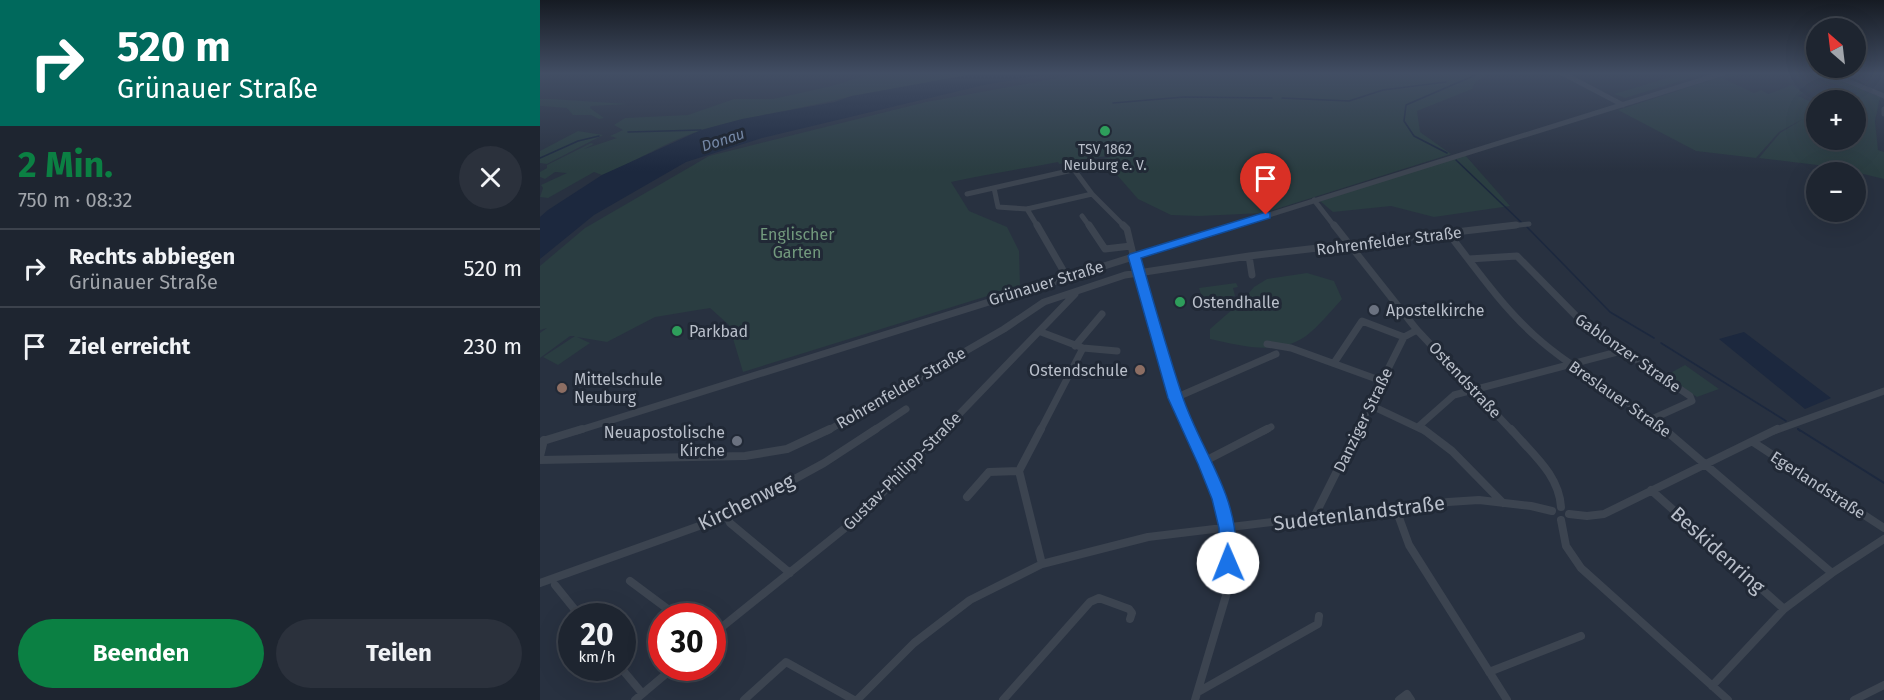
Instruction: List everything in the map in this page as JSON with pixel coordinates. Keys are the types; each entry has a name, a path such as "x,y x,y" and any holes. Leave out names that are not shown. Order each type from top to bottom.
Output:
{"street":[{"name":"Grünauer Straße","path":"542,441 1621,106"},
{"path":"1884,109 1884,114"},
{"path":"967,194 1099,164"},
{"path":"1075,171 1092,194 1126,229 1175,398 1205,461 1220,499 1227,528 1228,589 1196,696"},
{"path":"994,188 998,207 1027,210 1092,194"},
{"name":"Ostendstraße","path":"1314,200 1417,330 1476,390 1553,477 1560,491 1561,507"},
{"path":"1027,210 1067,277"},
{"path":"1082,216 1105,249 1131,246"},
{"name":"Rohrenfelder Straße","path":"542,441 540,458 745,456 787,449 812,439 858,413 1004,329 1044,303 1137,272 1249,256 1529,224"},
{"name":"Breslauer Straße","path":"1449,234 1503,303 1525,325 1570,364 1652,419 1832,573"},
{"path":"1249,256 1252,275"},
{"name":"Gablonzer Straße","path":"1469,259 1517,256 1584,324 1690,396 1692,401 1652,419"},
{"name":"Gustav-Philipp-Straße","path":"726,623 871,506 1041,332 1077,292"},
{"path":"1042,564 1019,471 1079,347 1102,315"},
{"path":"1334,363 1362,321 1404,337 1417,330"},
{"path":"1041,332 1079,347 1117,351"},
{"name":"Danziger Straße","path":"1314,518 1404,337"},
{"path":"1267,344 1291,348 1382,381"},
{"path":"1419,426 1454,395 1621,351"},
{"path":"1175,398 1276,354"},
{"path":"1728,700 1581,567 1566,546 1565,517 1561,507 1556,506 1552,511 1554,515 1565,517 1604,514 1777,429 1884,391"},
{"path":"1370,405 1419,426 1452,451 1503,503"},
{"name":"Kirchenweg","path":"540,582 727,516 824,463 906,409"},
{"path":"1205,461 1271,427"},
{"name":"Egerlandstraße","path":"1753,442 1884,528"},
{"path":"967,497 989,472 1019,471"},
{"name":"Beskidenring","path":"1651,490 1784,609"},
{"name":"Sudetenlandstraße","path":"856,700 914,643 970,600 1042,564 1148,537 1314,518 1397,512 1448,502 1479,500 1552,511"},
{"path":"1397,512 1409,545 1507,700"},
{"path":"727,516 730,523 790,573"},
{"path":"1712,686 1784,609 1832,573 1884,539"},
{"path":"630,581 659,603"},
{"path":"555,585 570,603"},
{"path":"1003,700 1090,602 1099,598 1129,609 1132,613 1130,620"},
{"path":"1196,696 1318,624 1319,616"},
{"path":"1489,672 1581,636"},
{"path":"744,700 786,662 856,700"},
{"path":"629,681 638,696 657,681"},
{"path":"1854,700 1884,685"},
{"path":"1399,700 1407,694 1411,700"}],"green space":[{"path":"540,106 597,106 590,108 604,118 573,115 567,108"},
{"path":"715,106 812,106 758,116 690,134 602,175 594,172 548,198 540,197 543,188 541,185 567,173 555,172 545,179 540,177 540,172 547,168 547,165 591,143 594,144 584,149 617,138 610,136 623,130 614,125 625,118 688,115"},
{"name":"Englischer Garten","path":"911,106 1430,106 1417,111 1420,132 1451,154 1264,213 1171,215 1138,199 1103,159 1136,151 1059,164 1058,162 951,182 969,211 1007,227 1019,251 1020,286 743,372 729,325 710,308 655,317 607,342 577,337 590,343 558,365 543,357 575,336 570,336 540,358 540,333 547,328 540,330 540,266 585,228 709,156"},
{"path":"1631,106 1806,106 1806,150 1866,150 1866,106 1878,106 1875,121 1878,150 1884,152 1884,179 1866,175 1866,162 1806,164 1759,158 1780,133 1803,119 1779,132 1756,158 1696,151 1618,110"},
{"path":"578,131 603,135 547,164 540,163 540,151"},
{"path":"1465,155 1510,206 1434,217 1391,206 1333,212 1320,201"},
{"path":"1307,273 1334,281 1342,299 1306,336 1295,342 1271,348 1210,339 1210,329 1242,301 1254,287 1267,279"},
{"path":"1236,283 1238,287 1233,288 1235,296 1203,300 1199,288"},
{"path":"1685,365 1719,389 1697,397 1665,376"}],"water":[{"name":"Donau","path":"815,106 897,106 762,138 686,162 594,215 540,259 540,217 548,210 602,175 701,130 742,119"},
{"path":"1744,332 1831,398 1805,409 1719,339"}],"waterway":[{"path":"1406,106 1404,121 1414,136 1447,153"},
{"name":"Donau","path":"628,132 701,130"},
{"path":"540,158 578,141 599,136"},
{"path":"1456,160 1522,223"},
{"path":"1527,227 1610,312 1654,338"},
{"path":"1661,343 1786,421"},
{"path":"1800,431 1798,429 1884,483"}],"place":[{"name":"TSV 1862 Neuburg e. V.","path":"1105,131"},
{"name":"Ostendhalle","path":"1180,302"},
{"name":"Apostelkirche","path":"1374,310"},
{"name":"Parkbad","path":"677,331"},
{"name":"Ostendschule","path":"1140,370"},
{"name":"Mittelschule Neuburg","path":"562,388"},
{"name":"Neuapostolische Kirche","path":"737,441"}],"route":[{"path":"1228,563 1227,528 1220,499 1175,398 1134,256 1266,215"}]}
